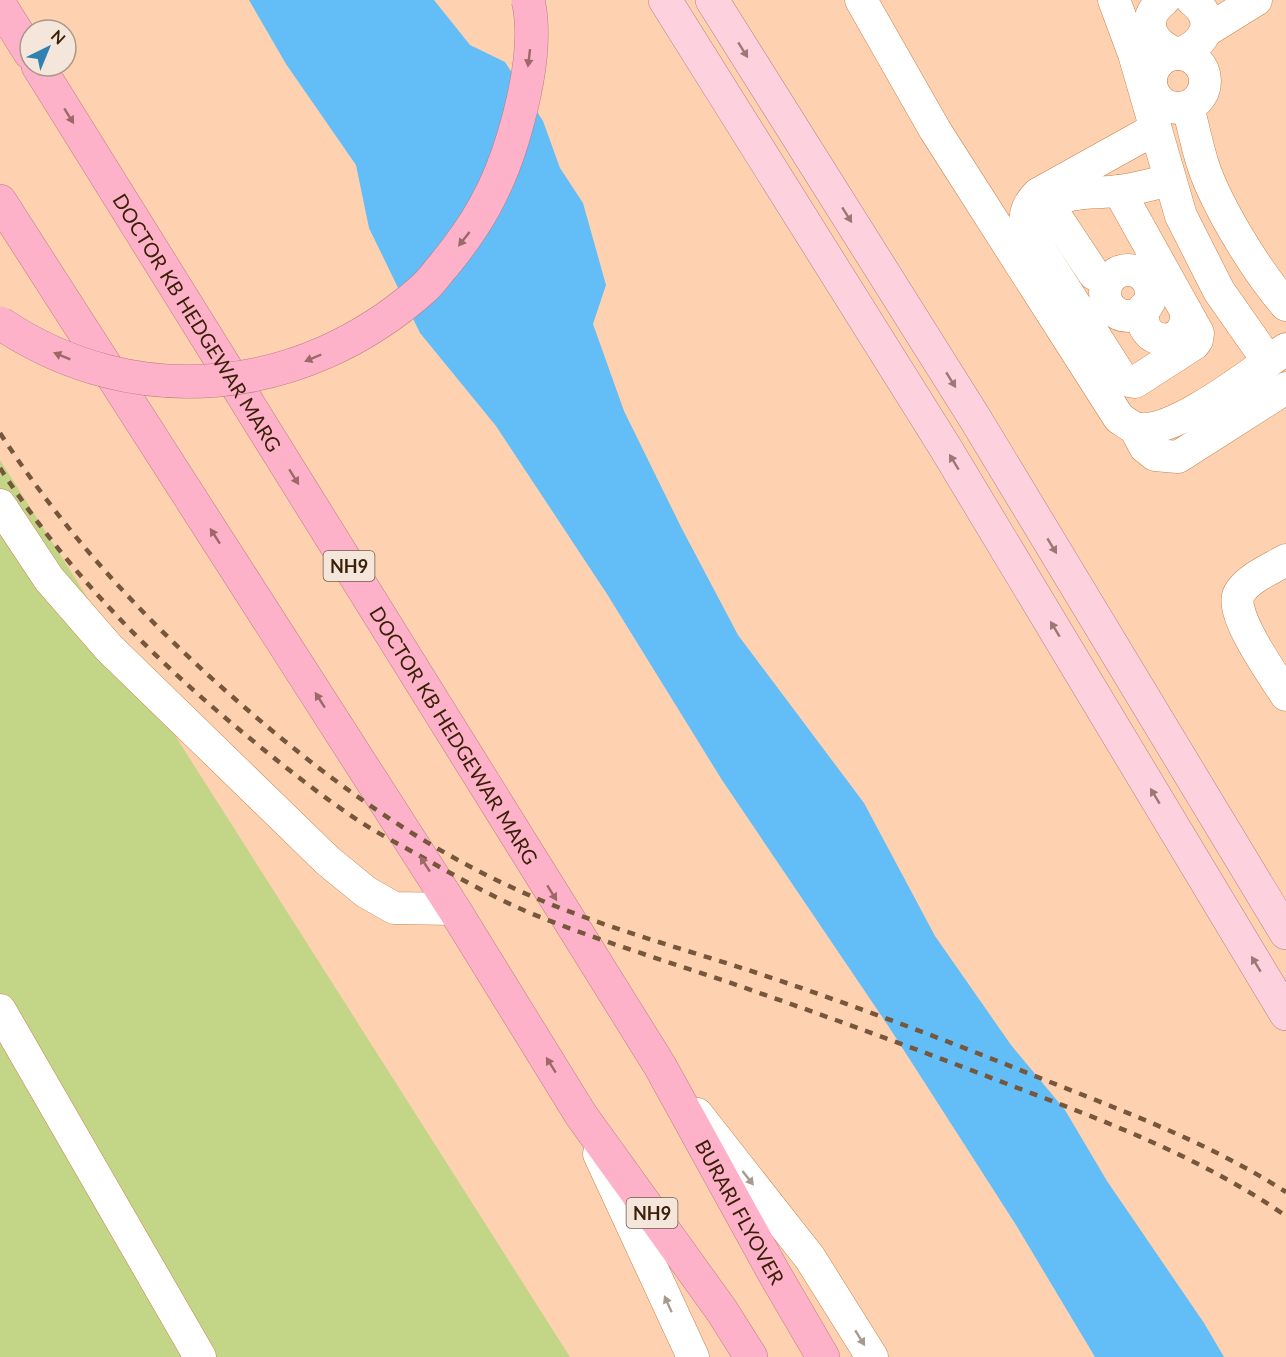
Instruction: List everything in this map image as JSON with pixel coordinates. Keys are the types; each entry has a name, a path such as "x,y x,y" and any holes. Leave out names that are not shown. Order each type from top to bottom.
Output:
{"highway":[{"path":"0,323 27,341 98,369 140,379 193,381 242,378 268,373 310,360 368,330 425,287 474,226 492,192 508,156 518,121 530,55 532,17 528,0"},
{"path":"0,5 18,34"},
{"name":"DOCTOR KB HEDGEWAR MARG","path":"45,78 660,1066"},
{"name":"NH9","path":"0,201 454,909 581,1115 722,1311 751,1357"},
{"name":"BURARI FLYOVER","path":"660,1066 774,1274 823,1357"}],"main road":[{"path":"665,0 945,447 1286,1014"},
{"path":"712,0 976,420 1286,933"}],"street":[{"path":"861,0 935,130 1119,418 1135,428 1145,447 1155,455 1178,457 1286,388"},
{"path":"1114,0 1140,36 1155,129 1181,216 1219,291 1277,355 1174,423 1135,428"},
{"path":"1140,36 1150,22 1153,13 1164,0"},
{"path":"1149,90 1156,65 1170,55 1196,47 1202,40 1207,22 1199,5 1192,0"},
{"path":"1206,31 1256,0"},
{"path":"1140,36 1155,40 1161,46 1195,60 1205,76 1202,94 1188,106 1171,107 1149,90"},
{"path":"1188,106 1204,166 1226,213 1268,282 1286,305"},
{"path":"1119,191 1198,333 1197,340 1136,382 1123,380 1025,226 1025,216 1029,203 1038,194 1155,129"},
{"path":"1140,229 1090,285 1049,207 1069,195 1119,191 1170,180"},
{"path":"1147,305 1154,298 1167,296 1184,306"},
{"path":"0,505 49,579 109,648 328,861 366,892 394,908 454,909"},
{"path":"1286,560 1247,584 1238,594 1236,605 1241,622 1286,695"},
{"path":"0,1010 200,1357"},
{"path":"660,1066 810,1258 872,1357"},
{"path":"581,1115 693,1357"}],"green space":[{"path":"0,460 570,1357 0,1357"}],"water":[{"path":"249,0 434,0 470,45 505,62 543,121 560,168 583,203 606,285 593,324 624,411 681,527 738,635 864,803 935,936 1011,1045 1065,1110 1107,1181 1204,1323 1224,1357 1095,1357 1016,1225 887,1024 722,780 607,594 496,426 420,333 369,228 356,165 286,64"}],"railway":[{"path":"0,433 84,547 180,649 250,712 315,765 383,814 455,859 557,907 863,1010 1111,1106 1230,1159 1286,1192"},
{"path":"0,468 51,540 108,606 169,668 282,764 329,800 377,832 475,887 530,913 882,1037 1135,1135 1212,1171 1286,1216"}]}
